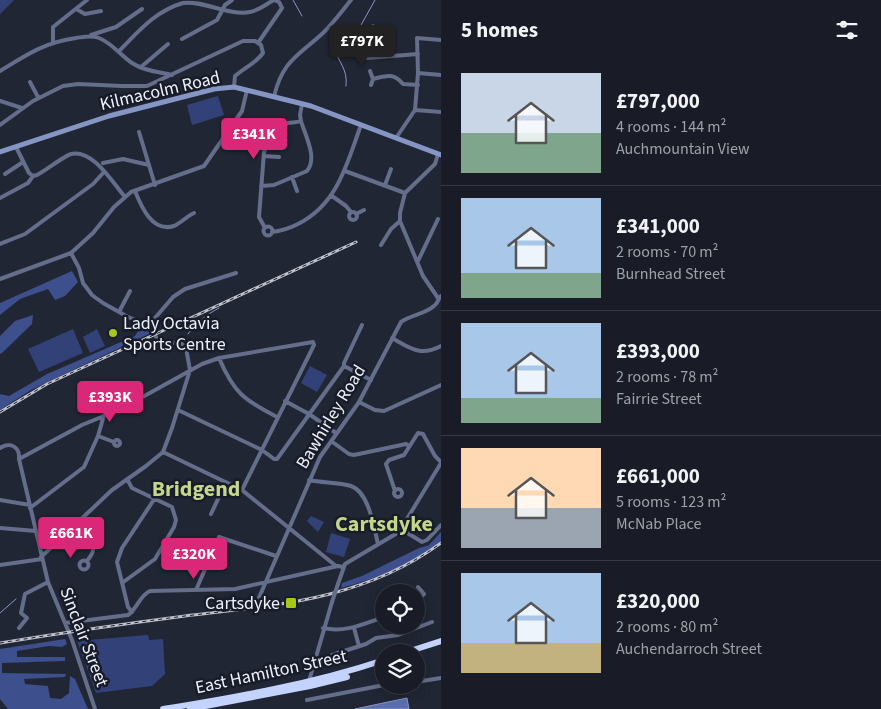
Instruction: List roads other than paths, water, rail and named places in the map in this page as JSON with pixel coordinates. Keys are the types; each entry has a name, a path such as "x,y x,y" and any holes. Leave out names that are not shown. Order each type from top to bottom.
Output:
{"highway":[{"path":"425,646 441,641"},
{"path":"425,651 441,646"},
{"name":"East Hamilton Street","path":"190,709 310,684 375,663"},
{"name":"East Hamilton Street","path":"162,709 177,708 344,678 375,668"}],"main road":[{"name":"Kilmacolm Road","path":"0,152 109,116 214,89 234,88 302,104 440,154"}],"street":[{"path":"53,43 53,27 87,0"},
{"path":"182,40 216,20 224,10 225,5 232,0"},
{"path":"119,51 155,16 183,3 190,1 240,13 260,9 274,0 279,2 282,8 258,43"},
{"path":"274,97 276,87 288,63 324,31 351,0"},
{"path":"76,9 85,14 101,11"},
{"path":"0,71 38,48 89,36 116,26 142,9"},
{"path":"373,26 360,41 362,54 367,58 418,54"},
{"path":"89,36 99,38 141,68 172,75"},
{"path":"396,138 415,110 418,85 417,38 441,40"},
{"path":"0,126 22,108 54,89 78,84 142,87 172,75 243,41 255,41 261,45 263,53 259,59 235,76 234,88"},
{"path":"141,68 168,44"},
{"path":"370,71 373,79 372,85"},
{"path":"418,73 441,76"},
{"path":"373,79 389,76 398,78 404,84 418,85"},
{"path":"30,82 38,98"},
{"path":"0,279 71,252 93,233 125,197 136,191 204,166 242,111 247,90"},
{"path":"0,101 22,108"},
{"path":"262,186 274,185 307,171 312,163 300,121 302,104"},
{"path":"415,110 441,112"},
{"path":"300,121 289,123 273,135 267,143 264,156 259,217 265,228 264,232 266,235 291,227 313,216 332,196 345,171 361,125"},
{"path":"139,132 155,184"},
{"path":"16,147 29,173 33,176"},
{"path":"0,198 28,183 33,176 38,175 71,154 85,155 94,160 125,197"},
{"path":"440,154 435,164 406,193 400,213 400,221 423,276 440,297"},
{"path":"264,156 279,157"},
{"path":"104,163 123,160 149,165"},
{"path":"5,174 23,162"},
{"path":"386,186 391,169"},
{"path":"345,171 406,193"},
{"path":"0,244 25,234 93,184 104,172"},
{"path":"292,177 297,191"},
{"path":"136,191 144,212 155,222 173,226 194,213"},
{"path":"332,196 354,213 364,210"},
{"path":"418,261 438,219"},
{"path":"381,245 400,221"},
{"path":"265,228 270,227 272,232"},
{"path":"0,565 42,558 112,490 163,452 190,370 186,348 181,343 159,342 149,325 119,312 92,295 83,283 79,268 71,252"},
{"path":"149,325 173,297 185,289 236,274"},
{"path":"119,312 130,291"},
{"name":"Bawhirley Road","path":"258,600 264,582 320,457 359,402 401,322 432,308 440,297"},
{"path":"178,410 262,450 274,460 279,458 344,366 356,332 362,325"},
{"path":"392,338 420,352 426,352 441,346"},
{"path":"0,448 7,444 11,445 18,450 19,459 104,415 136,401 190,370 219,358 313,342 314,345 242,490"},
{"path":"219,358 226,376 237,392 254,406 277,417"},
{"path":"344,366 371,380"},
{"path":"359,402 375,410 384,411 441,385"},
{"path":"285,401 310,414 336,433"},
{"path":"0,500 30,507 81,470 98,436 104,415"},
{"path":"65,624 126,616 132,612 148,591 231,589 343,566 401,530 441,463 420,432 404,455 389,460 386,464 395,491"},
{"path":"98,436 114,442"},
{"path":"331,441 349,454 354,455 406,444 409,446"},
{"path":"163,452 242,490 336,566"},
{"name":"Sinclair Street","path":"19,459 48,582 75,648 95,709"},
{"path":"122,583 155,559 174,527 176,520 172,507 132,488 127,479"},
{"path":"309,480 343,484 358,490 363,495 367,504 378,544"},
{"path":"211,514 226,482"},
{"path":"132,612 128,607 117,562 122,548 155,498"},
{"path":"401,530 418,542 424,542 441,525"},
{"path":"0,528 36,531"},
{"path":"73,528 93,548 93,552 87,561"},
{"path":"196,590 219,537 276,556"},
{"path":"310,684 323,628 343,566"},
{"path":"19,628 27,618 21,613 25,594 48,582"},
{"path":"323,628 339,631 375,620"},
{"path":"332,655 376,638 398,635 432,622"},
{"path":"354,628 359,646"},
{"path":"314,667 317,675 322,679"},
{"path":"425,681 441,678"},
{"path":"307,700 375,687"}],"waterway":[{"path":"293,0 302,16"},
{"path":"346,86 346,75 334,46 337,41 356,34 375,0"},
{"path":"188,334 202,319 219,308"},
{"path":"0,613 16,599"}],"railway":[{"path":"0,412 47,384 356,242"},
{"path":"0,643 139,622 253,608 318,597 381,577 411,562 441,543"}],"place":[{"name":"Lady Octavia Sports Centre","path":"113,333"},
{"name":"Cartsdyke","path":"291,603"}],"district":[{"name":"Bridgend","path":"196,489"},
{"name":"Cartsdyke","path":"384,524"}]}
